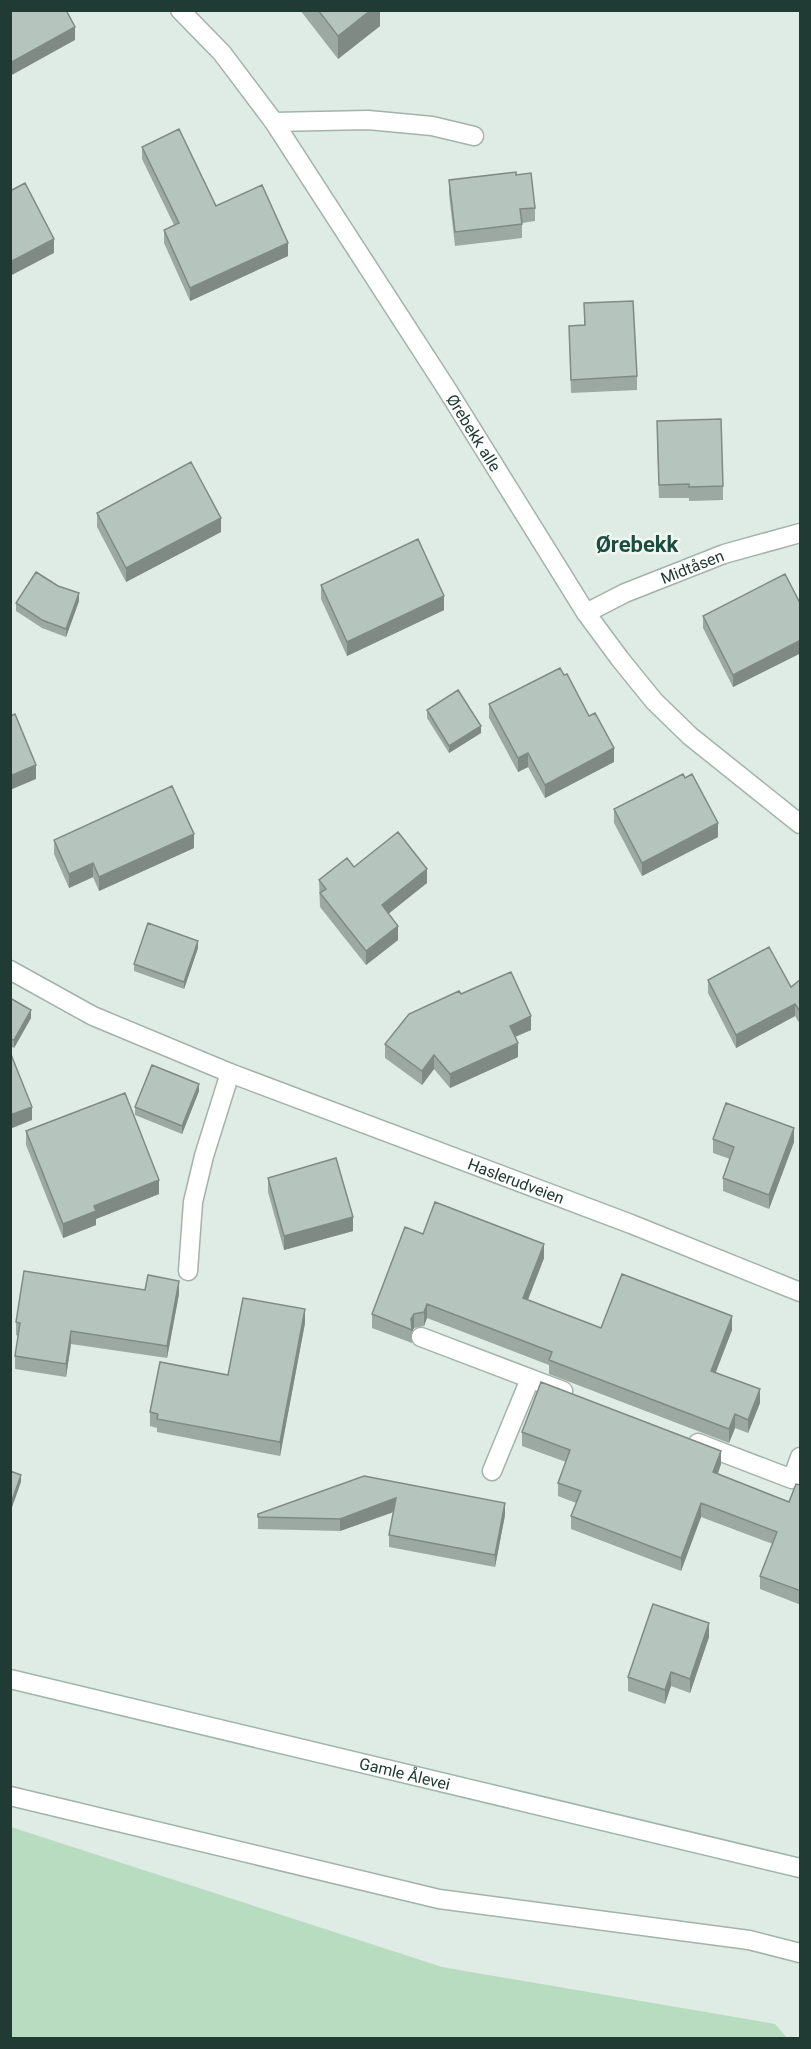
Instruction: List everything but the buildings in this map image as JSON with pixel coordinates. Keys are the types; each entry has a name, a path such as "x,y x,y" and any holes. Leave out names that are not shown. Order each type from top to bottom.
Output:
{"street":[{"name":"Ørebekk alle","path":"180,10 222,53 274,122 448,392 586,613 654,701 675,722 801,824"},
{"path":"274,122 368,120 432,126 474,136"},
{"name":"Midtåsen","path":"586,613 625,594 724,554 801,533"},
{"name":"Haslerudveien","path":"10,970 93,1016 230,1073 631,1224 801,1292"},
{"path":"188,1271 193,1202 204,1156 230,1073"},
{"path":"420,1337 584,1400"},
{"path":"492,1471 530,1378"},
{"path":"683,1437 796,1480 801,1457"},
{"name":"Gamle Ålevei","path":"10,1679 801,1868"},
{"path":"10,1796 439,1899 749,1940 801,1953"}],"green space":[{"path":"11,1827 442,1967 775,2024 787,2038 11,2038"}],"district":[{"name":"Ørebekk","path":"637,544"}]}
